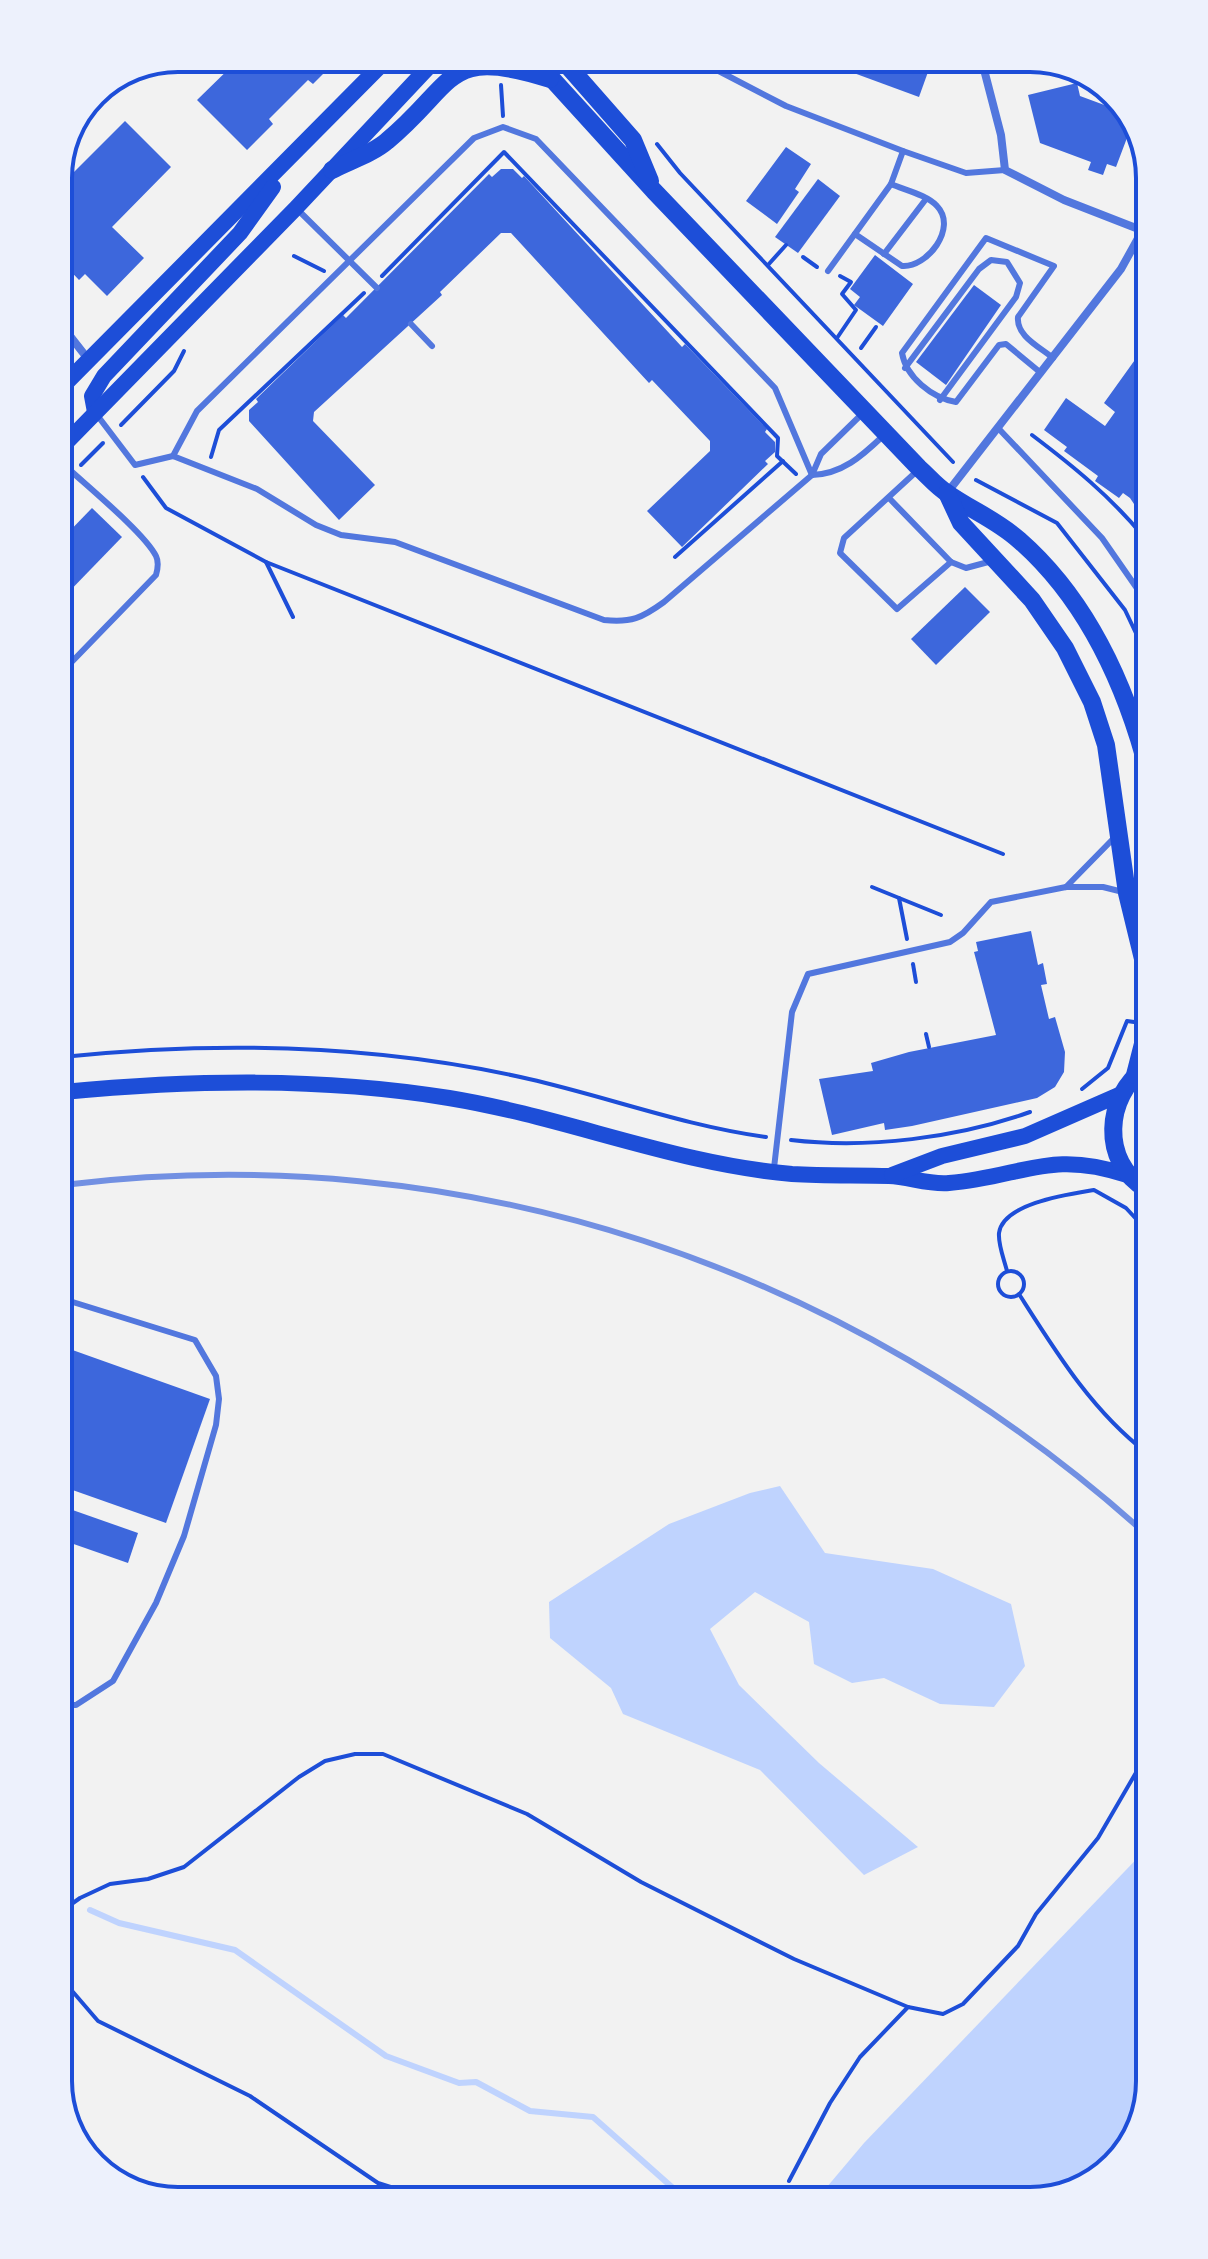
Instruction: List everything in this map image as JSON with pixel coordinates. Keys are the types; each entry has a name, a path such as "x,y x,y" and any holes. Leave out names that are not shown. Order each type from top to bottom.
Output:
{"main road":[{"path":"72,376 374,72"},
{"path":"72,436 296,208 424,72"},
{"path":"332,170 386,143 454,74 461,72"},
{"path":"528,72 550,79"},
{"path":"544,72 919,468 947,493 991,517 1019,539 1066,591 1114,669 1136,733"},
{"path":"573,72 633,140 654,191"},
{"path":"95,412 92,396 104,376 240,233 299,150"},
{"path":"947,493 961,523 1032,600 1065,648 1092,702 1106,745 1127,893 1136,930"},
{"path":"1136,1076 1121,1094 1112,1133 1136,1180"},
{"path":"72,1091 166,1082 256,1081 350,1085 450,1098 561,1120 702,1160 774,1172 831,1177 890,1176 947,1183 1070,1162 1136,1182"},
{"path":"890,1176 942,1156 1025,1136 1121,1094"}],"street":[{"path":"985,72 1001,135 1005,170 1064,200 1136,229"},
{"path":"947,493 1121,269 1136,236"},
{"path":"72,341 88,359"}],"lane":[{"path":"721,72 786,106 966,173 1005,170"},
{"path":"173,456 197,411 474,138 503,127 536,139 775,388 812,475"},
{"path":"828,271 891,184 903,151"},
{"path":"855,234 884,254 911,266 933,250 943,220 936,204 891,184"},
{"path":"884,254 926,199"},
{"path":"296,208 375,286"},
{"path":"1041,373 1006,344 999,345 956,402 940,400 905,368 902,353 986,238 1054,266 1018,317 1017,325 1022,334 1053,358"},
{"path":"905,368 979,269 991,260 1007,262 1020,283 1016,297 940,400"},
{"path":"411,324 432,346"},
{"path":"95,412 135,465 173,456 257,489 316,525 341,535 395,542 604,620 625,622 640,620 664,602 812,475 821,454 864,412"},
{"path":"999,429 1102,538 1136,587"},
{"path":"812,475 828,474 844,468 885,434"},
{"path":"919,468 844,538 839,548 891,608 901,609 951,562"},
{"path":"72,472 145,542 157,557 158,566 156,575 72,662"},
{"path":"889,498 951,562 966,568 995,560"},
{"path":"1066,887 1119,834"},
{"path":"774,1172 792,1012 808,974 950,942 963,933 991,902 1066,887 1103,887 1127,893"},
{"path":"72,1302 195,1340 216,1376 219,1399 216,1425 184,1536 156,1603 113,1681 86,1700 72,1703"}],"path":[{"path":"654,139 680,173 946,456"},
{"path":"207,469 219,430 375,286 504,152 778,438 777,456 804,482"},
{"path":"768,265 786,245"},
{"path":"294,256 332,277"},
{"path":"837,338 856,310 842,294 851,282 843,276"},
{"path":"861,348 876,327"},
{"path":"132,414 174,371 184,350"},
{"path":"1032,435 1083,474 1136,528"},
{"path":"81,465 98,448"},
{"path":"675,557 783,461"},
{"path":"135,465 166,508 266,562 1003,854"},
{"path":"983,485 991,485 1057,523 1125,610 1136,633"},
{"path":"266,562 293,617"},
{"path":"872,887 941,915"},
{"path":"899,898 907,939"},
{"path":"912,962 916,982"},
{"path":"1077,1092 1108,1068 1127,1021"},
{"path":"926,1034 929,1047"},
{"path":"72,1056 131,1050 245,1046 342,1051 527,1078 698,1124 777,1139 875,1142 951,1132 1031,1111"},
{"path":"1007,1271 998,1237 1005,1218 1016,1210 1094,1190 1126,1208 1136,1219"},
{"path":"1007,1271 1019,1273 1024,1279 1019,1294"},
{"path":"1007,1271 998,1281 999,1290 1006,1296 1019,1294"},
{"path":"1019,1294 1067,1369 1120,1433 1136,1445"},
{"path":"72,1904 110,1884 148,1879 184,1867 299,1777 325,1761 355,1754 383,1754 434,1772 527,1814 641,1882 794,1959 908,2007 943,2014 963,2004 1018,1946 1036,1914 1098,1838 1136,1773"},
{"path":"72,1991 98,2021 250,2096 378,2183 391,2187"},
{"path":"789,2181 830,2103 860,2057 908,2007"}],"water":[{"path":"780,1486 825,1553 933,1569 1011,1604 1025,1666 994,1707 940,1704 884,1678 852,1683 814,1664 809,1622 755,1592 710,1629 739,1685 819,1763 918,1847 864,1875 760,1770 623,1714 611,1688 550,1638 549,1602 669,1524 750,1493"},
{"path":"1136,1860 1136,2081 1130,2115 1110,2151 1083,2173 1050,2185 827,2187 864,2143"}],"building":[{"path":"226,72 325,72 313,84 308,80 269,119 273,124 247,150 197,100"},
{"path":"851,72 928,72 919,97"},
{"path":"1077,83 1080,96 1108,106 1127,137 1116,167 1107,164 1103,175 1088,170 1091,162 1040,143 1028,95"},
{"path":"125,121 171,167 112,227 144,258 107,296 85,274 79,280 72,273 72,174"},
{"path":"786,147 811,164 795,189 799,192 777,224 746,201"},
{"path":"501,169 513,169 522,178 524,176 682,347 685,344 767,429 765,432 775,442 775,452 765,461 768,464 682,547 647,511 710,451 710,441 652,380 649,383 511,233 501,233 440,292 442,295 314,412 313,421 375,485 339,520 249,421 249,410 258,402 256,399 343,315 346,318 489,174 492,177"},
{"path":"818,179 840,196 798,253 775,237"},
{"path":"875,255 913,284 883,326 854,305 860,297 850,289"},
{"path":"974,285 1001,305 946,385 916,362"},
{"path":"1136,358 1136,507 1123,493 1119,498 1095,481 1098,476 1064,451 1067,447 1044,430 1066,398 1105,426 1115,412 1104,403"},
{"path":"92,508 122,537 72,589 72,529"},
{"path":"965,587 990,612 936,665 911,639"},
{"path":"1031,931 1038,965 1043,963 1047,984 1041,985 1049,1019 1055,1017 1065,1052 1064,1072 1055,1087 1037,1098 912,1126 885,1130 884,1123 832,1135 819,1079 873,1071 871,1063 909,1052 996,1035 974,952 978,951 976,942"},
{"path":"72,1350 210,1399 166,1523 72,1490"},
{"path":"72,1510 138,1533 128,1563 72,1543"}],"waterway":[{"path":"90,1910 119,1923 235,1950 386,2056 459,2083 476,2082 530,2111 593,2117 672,2187"}],"railway":[{"path":"72,1184 212,1175 359,1181 503,1203 643,1241 779,1293 908,1360 1031,1441 1136,1526"}]}
